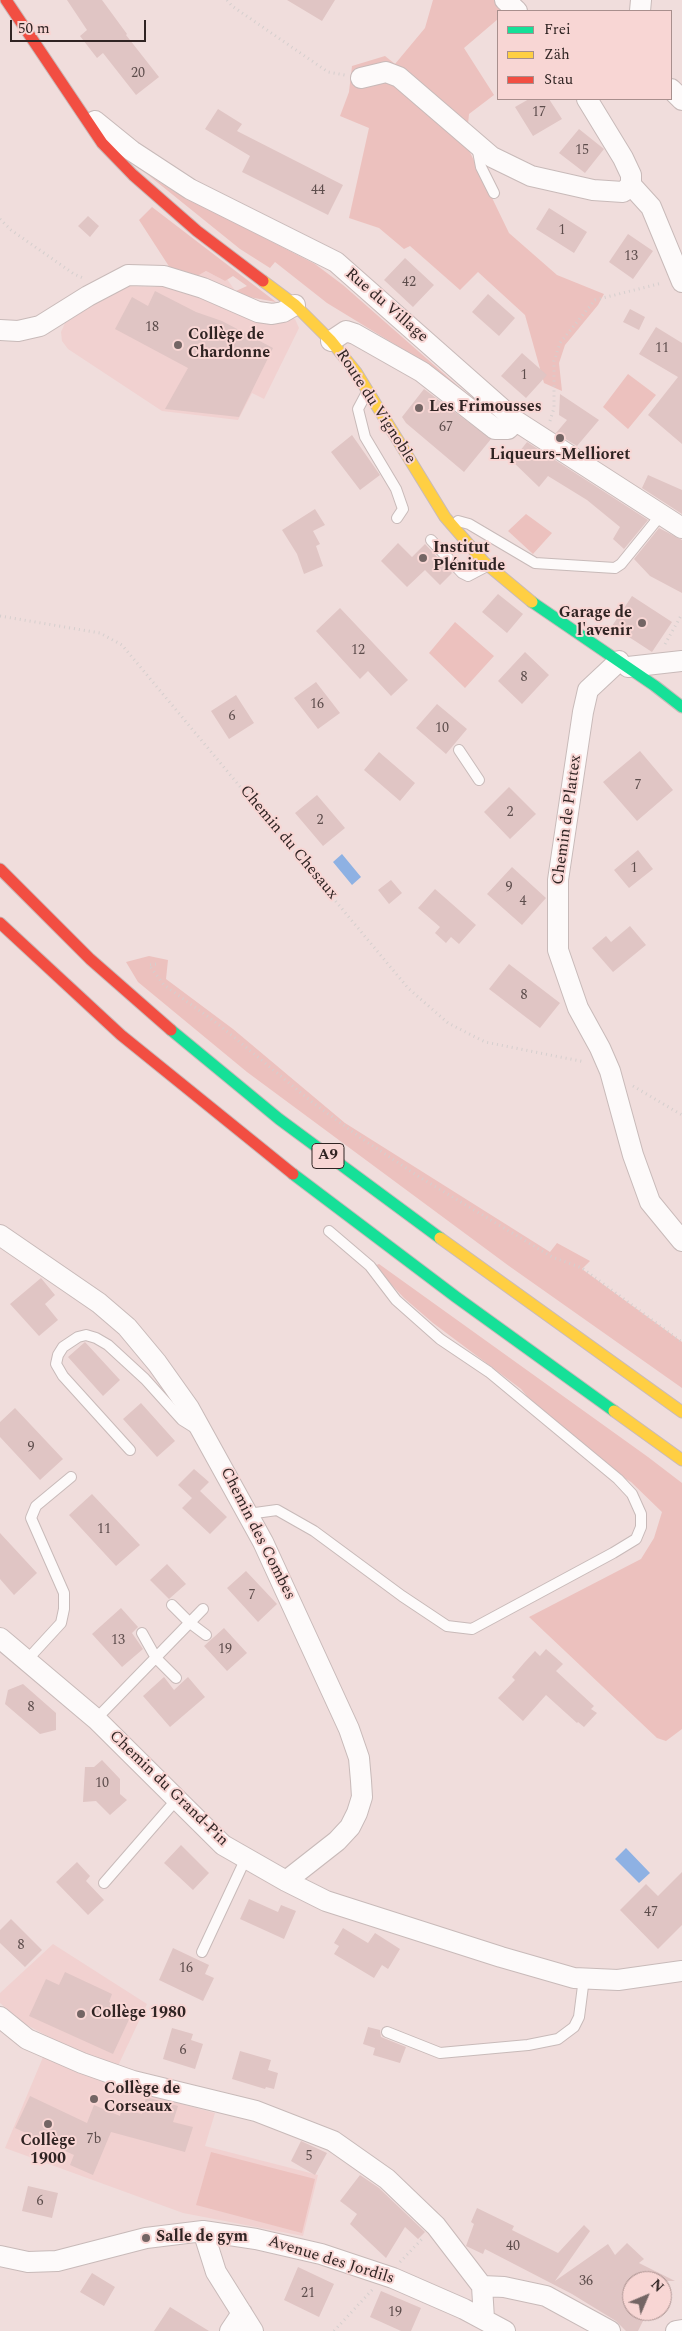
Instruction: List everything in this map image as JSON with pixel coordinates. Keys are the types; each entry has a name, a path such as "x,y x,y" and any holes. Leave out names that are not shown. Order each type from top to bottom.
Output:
{"main road":[{"name":"Route du Vignoble","path":"6,0 76,107 102,143 133,175 197,230 295,305 332,341 356,372 445,517 488,566 535,604 682,707"},
{"name":"A9","path":"0,869 90,959 279,1119 517,1294 682,1412"},
{"name":"A9","path":"0,923 121,1035 256,1146 456,1296 682,1460"}],"street":[{"path":"506,0 516,10"},
{"path":"361,78 386,72 400,77 492,157 531,176 593,190 623,192 631,185"},
{"path":"672,90 682,100"},
{"path":"588,100 623,158 631,175 631,185 651,208 679,278"},
{"name":"Rue du Village","path":"76,107 132,151 190,189 336,262 516,421 660,516 682,528"},
{"path":"0,330 18,331 40,326 128,276 164,276 203,288 258,312 272,314 283,312 295,305"},
{"path":"332,341 346,332 355,334 422,372 495,429 508,429 516,421"},
{"path":"623,664 654,664 682,661"},
{"name":"Chemin de Plattex","path":"623,664 588,690 558,880 558,950 578,1008 600,1048 610,1071 633,1155 650,1202 682,1240"},
{"name":"Chemin des Combes","path":"0,1235 10,1246 98,1304 127,1327 162,1370 189,1408 248,1514 349,1729 359,1758 362,1797 350,1827 330,1847 286,1881"},
{"name":"Chemin du Grand-Pin","path":"0,1638 96,1719 223,1845 245,1860 326,1901 500,1957 574,1978 618,1980 682,1971"},
{"path":"0,2017 26,2039 82,2063 133,2081 256,2111 333,2141 387,2179 436,2226 482,2286 484,2319"},
{"path":"203,2231 216,2272 253,2331"},
{"name":"Avenue des Jordils","path":"0,2256 28,2262 57,2261 146,2238 203,2231 256,2238 321,2254 393,2278 484,2319 505,2331"},
{"path":"482,2286 504,2287 546,2296 610,2331"},
{"path":"230,2331 242,2313"},
{"path":"676,2331 682,2330"}],"lane":[{"path":"476,142 481,167 494,193"},
{"path":"367,391 358,410 365,437 396,490 403,509 397,518"},
{"path":"445,517 469,524 535,563 614,568 621,564 660,516"},
{"path":"431,540 462,573 468,576 488,566"},
{"path":"459,750 479,780"},
{"path":"248,1514 277,1510 314,1531 402,1596 448,1626 472,1629 613,1553 636,1539 641,1527 641,1514 632,1494 618,1479 489,1372 440,1339 396,1300 370,1266 329,1231"},
{"path":"130,1450 63,1376 56,1364 58,1355 64,1347 78,1337 86,1335 108,1344 145,1379 182,1420 203,1432"},
{"path":"27,1660 60,1623 64,1609 64,1593 31,1518 36,1506 71,1477"},
{"path":"172,1605 190,1623 206,1635"},
{"path":"96,1719 203,1609"},
{"path":"142,1633 156,1658 176,1678"},
{"path":"104,1883 177,1799"},
{"path":"202,1952 245,1860"},
{"path":"387,2032 440,2053 528,2045 558,2039 574,2027 579,2017 584,1978"}],"path":[{"path":"227,0 232,6 328,72 361,78"},
{"path":"0,219 11,230 74,274 104,288"},
{"path":"542,439 548,428 554,408 554,361 560,343 594,300 648,288 679,278"},
{"path":"654,664 682,614"},
{"name":"Chemin du Chesaux","path":"0,616 100,633 122,645 408,988 448,1023 485,1042 585,1062"},
{"path":"156,964 149,966 164,985 218,1024 312,1102 361,1138 421,1178 552,1257 582,1268 682,1342"},
{"path":"396,2266 426,2236"},
{"path":"334,2331 378,2284"}],"shaded area":[{"path":"433,0 498,0 506,10 497,10 497,20 464,48 494,95 469,114 466,144 509,233 557,275 604,294 598,305 565,345 559,363 562,391 544,383 525,315 478,272 460,290 410,246 404,249 379,228 349,218 369,128 340,116 349,92 352,66 385,56 395,64 425,28"},
{"path":"147,174 175,192 315,264 343,285 459,387 458,389 409,353 327,303 275,262 270,268 240,249"},
{"path":"152,207 276,302 238,295 236,291 247,286 233,276 225,281 206,271 194,278 178,269 172,271 139,220"},
{"name":"Collège de Chardonne","path":"177,269 194,278 206,271 225,281 227,279 238,295 295,319 299,328 264,399 252,393 238,420 162,411 68,349 62,341 61,332 65,323 117,289 130,286 155,287 164,272"},
{"path":"628,374 656,395 628,429 603,407"},
{"path":"526,514 552,533 533,554 508,531"},
{"path":"455,622 494,656 465,688 429,653"},
{"path":"149,956 168,960 166,979 233,1029 345,1123 550,1252 557,1243 590,1261 582,1269 682,1342 682,1388 509,1266 247,1072 138,982 126,962"},
{"path":"379,1264 682,1483 682,1729 666,1741 657,1738 529,1617 641,1559 654,1538 662,1512 631,1482 618,1474 536,1407 521,1389 433,1323 404,1298 374,1266"},
{"name":"Collège de Corseaux","path":"53,1944 147,2004 109,2085 215,2113 205,2146 318,2175 303,2236 183,2213 5,2148 51,2038 25,2024 0,2003 0,1993"},
{"path":"211,2152 315,2179 302,2233 196,2205"}],"water":[{"path":"342,854 361,877 352,885 333,862"},
{"path":"626,1848 650,1873 639,1883 615,1859"}],"building":[{"path":"67,0 102,0 126,35 159,77 136,95 103,53 97,58 80,36 87,30"},
{"path":"287,0 335,0 322,21"},
{"path":"527,100 550,100 562,119 533,136 515,107"},
{"path":"218,109 242,124 237,131 343,185 328,215 242,172 250,156 205,129"},
{"path":"579,129 604,149 585,173 559,153"},
{"path":"549,208 587,232 574,253 536,229"},
{"path":"88,216 99,226 90,237 78,226"},
{"path":"628,234 653,251 633,279 609,262"},
{"path":"405,258 434,285 413,307 384,280"},
{"path":"155,291 196,312 222,321 273,348 239,417 165,409 188,368 115,329 132,297 148,306"},
{"path":"488,294 515,318 499,336 472,312"},
{"path":"630,309 645,317 639,330 623,322"},
{"path":"656,327 682,343 682,444 648,415 678,377 639,354"},
{"path":"522,353 547,375 526,398 501,376"},
{"path":"424,389 491,439 464,472 406,423 402,417"},
{"path":"560,394 599,420 577,446 556,433 567,420 559,415"},
{"path":"352,435 380,475 360,490 331,452"},
{"path":"527,442 648,520 624,549 613,539 620,527 587,500 548,476 539,487 512,461"},
{"path":"648,475 682,490 682,514 642,488"},
{"path":"315,509 325,525 313,531 320,544 316,546 323,566 304,574 297,554 282,530"},
{"path":"659,528 682,540 682,593 650,576 634,559"},
{"path":"398,543 412,557 425,544 452,573 440,585 425,570 407,587 381,561"},
{"path":"498,594 523,614 507,633 482,612"},
{"path":"632,596 672,622 652,652 612,626"},
{"path":"340,608 408,680 391,696 368,671 360,679 316,631"},
{"path":"525,652 549,675 522,704 498,681"},
{"path":"316,682 340,713 318,729 294,698"},
{"path":"236,695 254,723 229,739 211,711"},
{"path":"437,704 467,729 446,754 416,728"},
{"path":"640,751 673,790 637,821 603,782"},
{"path":"379,752 415,783 400,801 364,770"},
{"path":"509,787 536,814 510,839 484,812"},
{"path":"317,795 345,828 323,846 295,813"},
{"path":"638,850 653,869 629,888 614,870"},
{"path":"512,867 546,898 522,925 487,894"},
{"path":"391,880 402,893 389,904 378,890"},
{"path":"435,889 476,925 459,944 451,937 446,943 435,933 440,927 418,908"},
{"path":"630,926 646,945 613,972 592,948 606,936 611,942"},
{"path":"509,964 560,1003 540,1028 489,989"},
{"path":"41,1278 55,1295 45,1304 58,1320 39,1336 10,1304"},
{"path":"85,1342 120,1380 103,1396 68,1357"},
{"path":"141,1403 175,1441 157,1457 123,1419"},
{"path":"15,1408 63,1459 40,1480 0,1437 0,1422"},
{"path":"194,1469 209,1482 200,1491 227,1517 210,1534 182,1508 192,1498 178,1485"},
{"path":"92,1494 140,1545 116,1566 69,1515"},
{"path":"0,1533 37,1573 14,1595 0,1579"},
{"path":"167,1564 186,1584 169,1599 150,1580"},
{"path":"246,1571 277,1604 258,1622 227,1588"},
{"path":"121,1608 138,1627 132,1633 143,1649 122,1667 92,1634"},
{"path":"224,1628 247,1653 227,1671 204,1646"},
{"path":"546,1649 563,1664 556,1671 594,1706 591,1709 597,1713 584,1727 546,1695 523,1721 498,1698 515,1680 512,1677 535,1651 540,1656"},
{"path":"164,1677 174,1690 188,1677 205,1697 170,1727 143,1696"},
{"path":"23,1684 56,1713 56,1730 40,1734 5,1704 8,1690"},
{"path":"102,1760 120,1779 120,1794 127,1800 110,1815 96,1801 83,1802 85,1767 94,1767"},
{"path":"181,1845 209,1873 193,1890 164,1863"},
{"path":"77,1862 90,1876 86,1881 104,1900 88,1915 56,1882"},
{"path":"682,1872 682,1925 658,1949 620,1910 646,1884 658,1896"},
{"path":"249,1899 278,1912 281,1905 296,1911 284,1939 240,1919"},
{"path":"11,1919 42,1950 25,1967 0,1943 0,1930"},
{"path":"343,1928 368,1943 375,1933 400,1949 388,1969 382,1965 374,1978 334,1954 339,1946 334,1943"},
{"path":"173,1948 209,1965 205,1974 214,1978 203,2001 159,1980"},
{"name":"Collège 1980","path":"65,1972 112,1994 109,2002 132,2013 113,2054 29,2016 46,1979 59,1985"},
{"path":"368,2027 380,2030 381,2037 406,2047 400,2063 373,2055 375,2048 363,2044"},
{"path":"172,2028 193,2034 191,2040 203,2044 195,2069 163,2059"},
{"path":"240,2051 271,2060 268,2070 278,2073 274,2089 266,2087 265,2089 232,2079"},
{"path":"30,2096 87,2123 94,2105 120,2116 122,2109 142,2114 146,2097 178,2106 173,2122 193,2127 185,2152 111,2132 93,2175 70,2165 74,2155 15,2128"},
{"path":"301,2141 327,2153 315,2175 291,2161"},
{"path":"360,2175 379,2188 425,2232 418,2239 405,2227 386,2258 350,2224 357,2214 340,2201"},
{"path":"28,2186 58,2193 52,2218 22,2211"},
{"path":"477,2208 514,2226 512,2230 558,2253 584,2225 590,2231 555,2281 608,2244 615,2255 627,2243 644,2259 639,2263 655,2271 622,2271 622,2321 643,2321 638,2331 626,2331 616,2321 572,2294 485,2249 483,2254 466,2246 474,2224 471,2222"},
{"path":"298,2267 334,2284 319,2317 284,2300"},
{"path":"92,2273 115,2287 104,2306 80,2292"},
{"path":"381,2291 421,2308 411,2331 401,2331 370,2317"},
{"path":"170,2307 209,2331 154,2331"}],"traffic: fast":[{"path":"532,602 655,686 682,707"},
{"path":"171,1030 279,1119 440,1238"},
{"path":"293,1174 456,1297 614,1411"}],"traffic: slow":[{"path":"263,281 295,305 331,341 356,372 445,517 484,562 532,602"},
{"path":"440,1238 682,1412"},
{"path":"614,1411 682,1460"}],"traffic: jam":[{"path":"6,0 102,143 133,175 197,231 263,281"},
{"path":"0,869 90,959 171,1030"},
{"path":"0,923 121,1035 293,1174"}],"place":[{"name":"Collège de Chardonne","path":"178,345"},
{"name":"Les Frimousses","path":"419,408"},
{"name":"Liqueurs-Mellioret","path":"560,438"},
{"name":"Institut Plénitude","path":"423,558"},
{"name":"Garage de l'avenir","path":"642,623"},
{"name":"Collège 1980","path":"81,2014"},
{"name":"Collège de Corseaux","path":"94,2099"},
{"name":"Collège 1900","path":"48,2124"},
{"name":"Salle de gym","path":"146,2238"}]}
